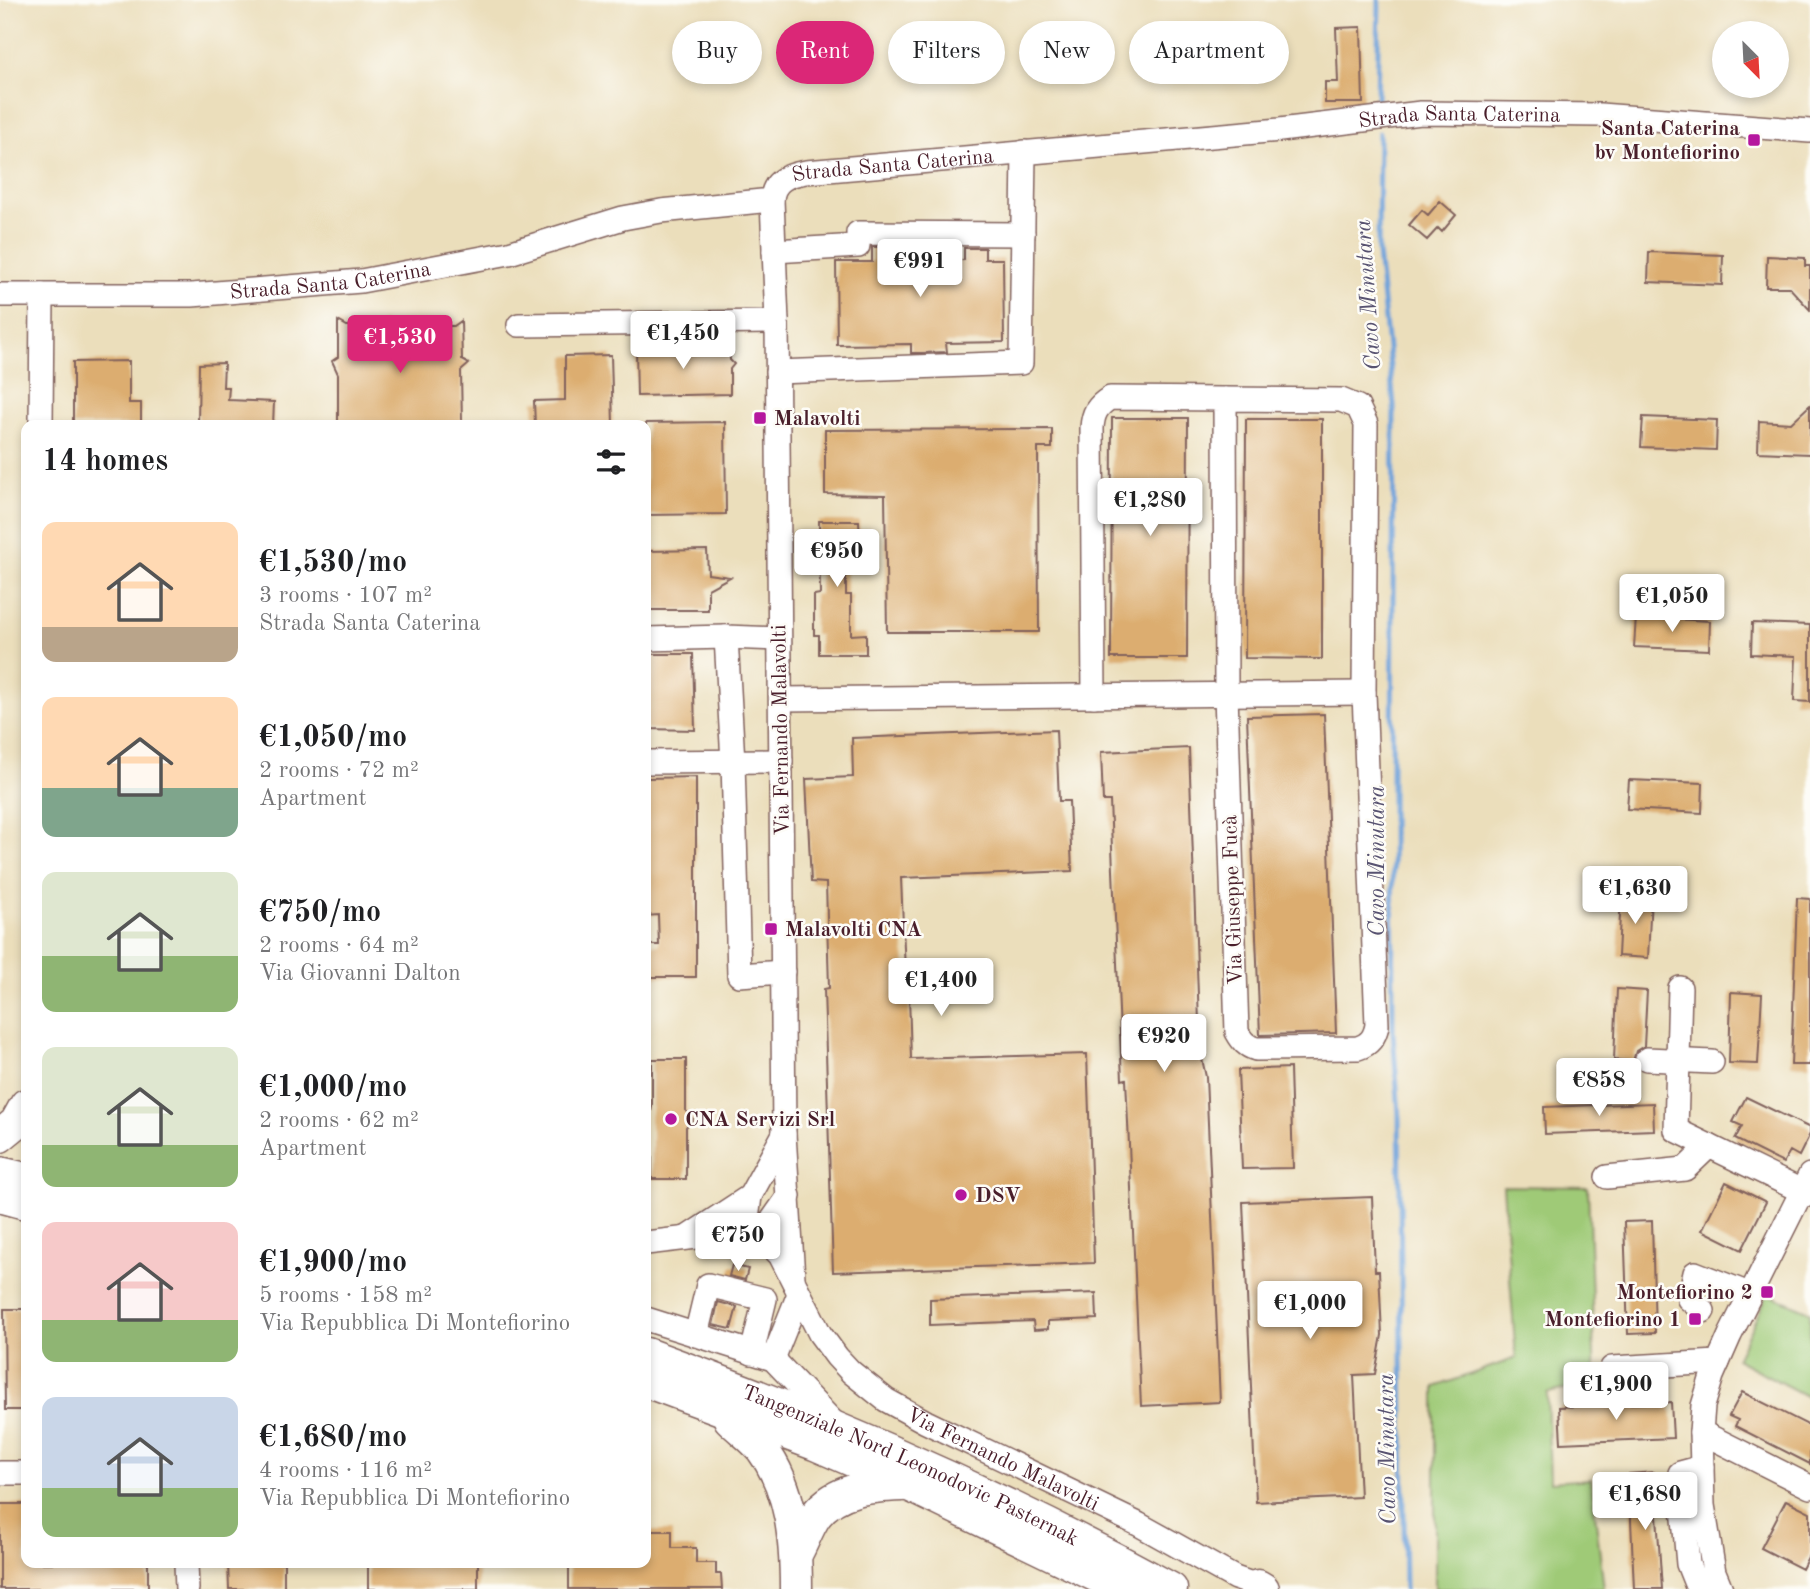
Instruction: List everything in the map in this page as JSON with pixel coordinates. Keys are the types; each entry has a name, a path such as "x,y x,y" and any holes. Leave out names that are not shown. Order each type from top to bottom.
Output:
{"highway":[{"path":"0,1136 16,1124 21,1114"},
{"path":"0,1144 21,1144"},
{"path":"0,1172 21,1178"},
{"path":"0,1196 21,1202"},
{"name":"Tangenziale Nord Leonodovic Pasternak","path":"651,1356 843,1432 985,1493 1108,1554 1171,1589"},
{"name":"Tangenziale Nord Leonodovic Pasternak","path":"651,1383 815,1444 909,1485 1111,1585"},
{"path":"715,1407 761,1447 787,1494 796,1554 796,1589"},
{"path":"796,1554 816,1515 837,1497 860,1488 909,1485"}],"street":[{"name":"Strada Santa Caterina","path":"0,295 192,295 361,281 509,253 623,218 661,211 772,200 774,187 795,174 1280,130 1421,113 1600,115 1810,131"},
{"path":"777,372 1021,363 1024,152"},
{"name":"Via Fernando Malavolti","path":"772,200 777,322 784,1134 796,1286"},
{"path":"774,251 859,246 858,233 1023,234"},
{"path":"41,420 42,295"},
{"path":"519,325 777,322"},
{"name":"Via Giuseppe Fucà","path":"1094,696 1093,415 1100,404 1110,398 1341,400 1352,402 1363,414 1366,425 1364,693 1376,1032 1366,1045 1359,1048 1267,1049 1248,1046 1237,1032 1226,694 1225,399"},
{"path":"726,637 733,762 739,975 783,972"},
{"path":"651,639 779,639"},
{"path":"781,699 1364,693"},
{"path":"651,762 781,761"},
{"path":"1680,988 1676,1130 1807,1187 1749,1294 1718,1362 1703,1406 1703,1505 1714,1572 1721,1589"},
{"path":"1647,1059 1712,1062"},
{"name":"Via Fernando Malavolti","path":"686,1238 750,1196 784,1134"},
{"path":"1607,1177 1685,1169 1709,1146"},
{"path":"750,1196 747,1219 755,1236"},
{"path":"651,1242 722,1234 755,1236 770,1223 789,1196"},
{"name":"Via Fernando Malavolti","path":"755,1236 769,1244 780,1255 820,1334 837,1357 886,1400 1138,1524 1235,1578 1260,1588"},
{"path":"1703,1311 1689,1298 1695,1273 1749,1294"},
{"path":"762,1356 796,1286"},
{"path":"696,1335 705,1298 762,1310 762,1356"},
{"path":"651,1321 762,1356 843,1432"},
{"path":"1612,1368 1718,1362"},
{"path":"1701,1432 1810,1487"},
{"path":"1698,1589 1688,1564 1680,1473 1702,1467"},
{"path":"0,1473 21,1473"},
{"path":"186,1568 187,1589"}],"green space":[{"path":"1503,1186 1588,1187 1595,1384 1547,1393 1550,1482 1591,1479 1604,1589 1435,1589 1435,1387 1516,1358"},
{"path":"1768,1294 1810,1312 1810,1398 1736,1359"}],"building":[{"path":"1361,27 1363,103 1325,103 1325,82 1338,82 1336,28"},
{"path":"1440,201 1456,215 1442,232 1438,228 1427,240 1409,225 1422,210 1428,215"},
{"path":"872,247 938,247 939,261 964,260 964,248 985,248 985,259 1003,259 1004,342 946,343 947,352 922,353 911,353 911,344 837,345 836,262 872,262"},
{"path":"1649,252 1723,255 1722,285 1648,282"},
{"path":"1767,256 1805,258 1805,266 1810,266 1810,310 1789,287 1766,287"},
{"path":"338,321 347,326 376,326 383,322 393,326 409,326 420,321 425,326 454,326 461,321 462,360 469,364 461,371 462,420 338,420 338,374 332,361 338,357"},
{"path":"729,346 730,360 734,364 730,369 730,394 637,396 636,348"},
{"path":"611,355 613,420 535,420 534,401 565,400 565,356"},
{"path":"129,361 129,403 141,403 141,420 73,420 73,362"},
{"path":"224,363 223,387 229,387 228,400 274,402 273,420 198,420 199,364"},
{"path":"1810,405 1810,454 1758,452 1759,421 1791,423"},
{"path":"1643,417 1717,420 1716,450 1641,447"},
{"path":"1112,418 1188,418 1187,658 1111,658"},
{"path":"1246,419 1322,419 1322,659 1245,658"},
{"path":"725,422 726,514 651,515 651,423"},
{"path":"1052,429 1052,448 1038,448 1039,632 887,632 885,495 825,494 825,430"},
{"path":"819,521 859,521 861,558 846,557 846,595 851,595 851,635 866,634 866,654 819,654 819,635 814,635 814,595 820,594"},
{"path":"707,550 708,574 730,577 708,589 708,610 651,610 651,551"},
{"path":"1636,617 1710,621 1709,650 1634,647"},
{"path":"1752,623 1810,625 1810,702 1794,701 1796,656 1751,654"},
{"path":"651,654 693,654 695,730 651,729"},
{"path":"1324,714 1336,1033 1260,1035 1247,716"},
{"path":"1056,730 1059,801 1069,801 1072,871 901,878 906,995 909,995 911,1059 1087,1054 1094,1263 833,1272 824,989 829,988 826,883 811,882 806,779 853,777 852,738"},
{"path":"1189,748 1200,1050 1206,1077 1220,1402 1141,1406 1126,1079 1122,1080 1110,801 1103,801 1101,752"},
{"path":"696,777 696,977 651,977 651,945 659,945 658,915 651,916 651,778"},
{"path":"1629,780 1703,783 1702,813 1627,809"},
{"path":"1621,895 1651,896 1648,958 1618,956"},
{"path":"1797,898 1810,899 1810,1065 1791,1065"},
{"path":"1617,989 1647,991 1644,1046 1636,1051 1633,1061 1614,1060"},
{"path":"1731,992 1762,994 1758,1064 1729,1063"},
{"name":"CNA Servizi Srl","path":"652,1059 686,1059 686,1111 693,1119 686,1127 686,1179 652,1179"},
{"path":"1290,1068 1293,1168 1242,1169 1238,1070"},
{"path":"1746,1097 1810,1128 1810,1134 1799,1156 1790,1151 1783,1163 1735,1139 1742,1126 1733,1122"},
{"path":"1653,1103 1654,1130 1545,1134 1544,1107"},
{"path":"1726,1182 1766,1202 1742,1250 1702,1230"},
{"path":"1372,1197 1375,1271 1379,1271 1382,1335 1375,1374 1354,1375 1360,1497 1256,1502 1243,1202"},
{"path":"1652,1221 1655,1333 1628,1334 1624,1222"},
{"path":"732,1265 748,1269 745,1280 729,1276"},
{"path":"1096,1293 1097,1319 1048,1321 1048,1329 1034,1330 1033,1321 930,1325 930,1299"},
{"path":"718,1302 737,1307 731,1329 713,1325"},
{"path":"4,1309 21,1309 21,1410 5,1410"},
{"path":"1742,1392 1810,1426 1810,1464 1735,1426 1738,1420 1729,1416"},
{"path":"1671,1402 1673,1438 1561,1443 1559,1407"},
{"path":"1654,1472 1662,1589 1634,1589 1629,1474"},
{"path":"1786,1500 1810,1512 1810,1553 1802,1569 1761,1548"},
{"path":"0,1504 21,1504 21,1568 148,1568 148,1589 0,1589"},
{"path":"651,1531 672,1531 672,1548 696,1548 696,1563 716,1563 716,1574 721,1574 722,1589 569,1589 569,1568 651,1568"},
{"path":"228,1568 284,1568 284,1589 229,1589"},
{"path":"368,1568 478,1568 478,1589 368,1589"}],"waterway":[{"name":"Cavo Minutara","path":"1377,102 1379,0"},
{"name":"Cavo Minutara","path":"1379,133 1378,253 1394,405 1393,1032 1399,1114 1405,1589"}],"place":[{"name":"Santa Caterina bv Montefiorino","path":"1754,140"},
{"name":"Malavolti","path":"760,418"},
{"name":"Malavolti CNA","path":"771,929"},
{"name":"CNA Servizi Srl","path":"671,1119"},
{"name":"DSV","path":"961,1195"},
{"name":"Montefiorino 2","path":"1767,1292"},
{"name":"Montefiorino 1","path":"1695,1319"}]}
